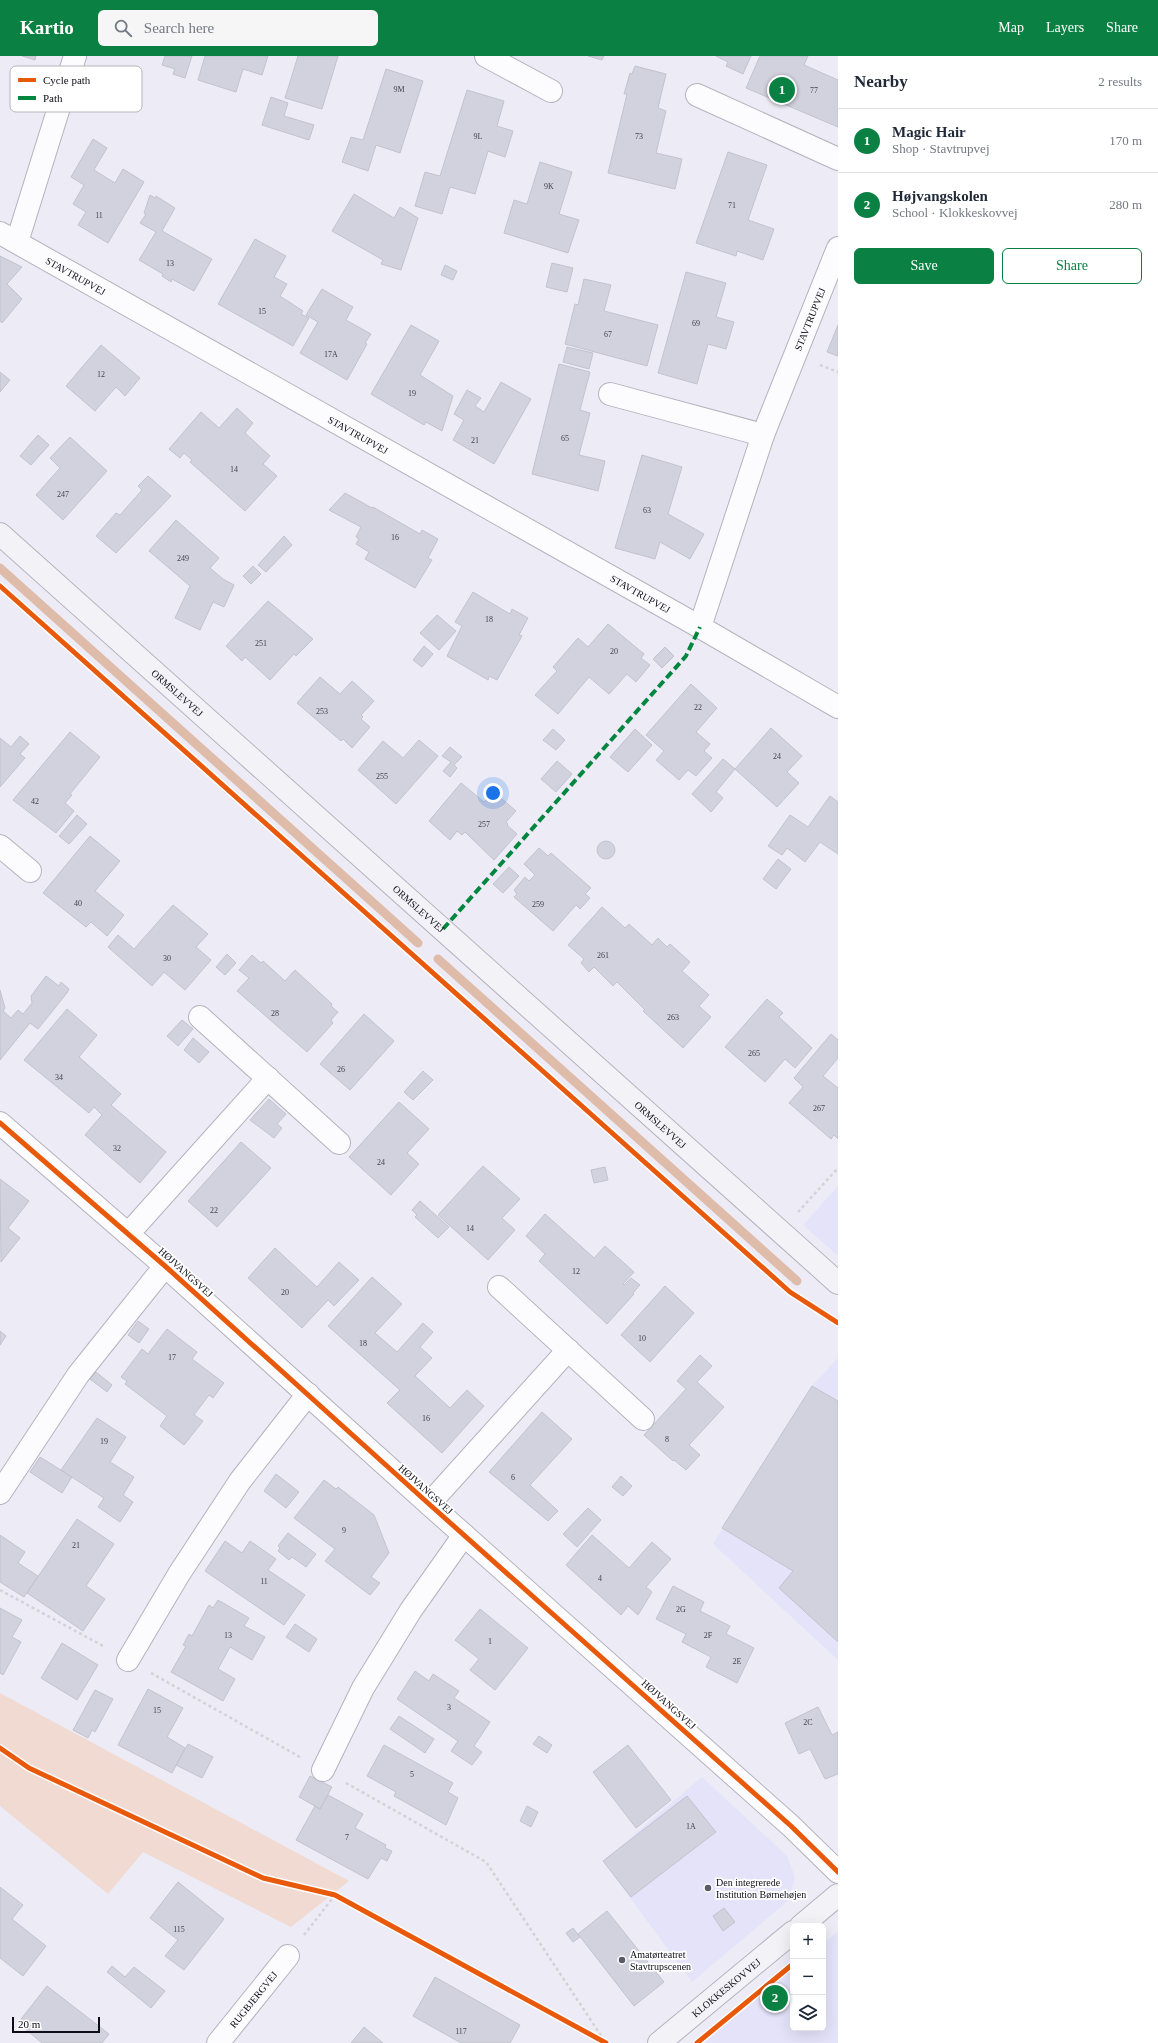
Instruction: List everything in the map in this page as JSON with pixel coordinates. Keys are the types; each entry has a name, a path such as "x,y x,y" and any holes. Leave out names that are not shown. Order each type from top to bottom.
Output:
{"street":[{"name":"STAVTRUPVEJ","path":"71,66 75,56"},
{"path":"486,56 551,91"},
{"path":"697,95 838,159"},
{"name":"STAVTRUPVEJ","path":"54,112 8,237 700,627 838,707"},
{"name":"STAVTRUPVEJ","path":"700,627 763,435 838,248"},
{"path":"610,394 763,435"},
{"name":"ORMSLEVVEJ","path":"0,534 838,1283"},
{"path":"0,846 30,871"},
{"path":"200,1016 339,1143"},
{"path":"128,1234 268,1078"},
{"name":"HØJVANGSVEJ","path":"0,1123 165,1266 429,1504 791,1826 838,1872"},
{"name":"HØJVANGSVEJ","path":"0,1493 78,1376 165,1266"},
{"path":"498,1287 644,1419"},
{"name":"HØJVANGSVEJ","path":"429,1504 568,1350"},
{"path":"128,1660 179,1574 240,1481 308,1394"},
{"path":"322,1770 363,1688 403,1623 464,1535"},
{"path":"805,1923 838,1895"},
{"name":"KLOKKESKOVVEJ","path":"659,2043 790,1934"},
{"name":"RUGBJERGVEJ","path":"218,2043 288,1956"}],"path":[{"path":"780,1232 838,1168"},
{"path":"328,1893 342,1899"},
{"path":"288,1956 335,1895"},
{"path":"592,2035 606,2043"}],"shaded area":[{"path":"838,1186 838,1256 803,1225"},
{"path":"838,1358 838,1660 713,1544 812,1386"},
{"path":"0,1693 349,1881 291,1927 143,1852 108,1894 0,1806"},
{"name":"Den integrerede Institution Børnehøjen","path":"702,1777 787,1856 795,1877 789,1900 692,1982 603,1861"},
{"path":"838,1931 838,2043 702,2043 790,1970 790,2031 826,2031 826,1941"}],"building":[{"path":"22,56 36,56 35,60"},
{"path":"165,56 192,56 185,78 173,74 175,69 162,65"},
{"path":"205,56 268,56 262,75 243,69 236,92 198,80"},
{"path":"298,56 338,56 322,109 285,98"},
{"path":"588,56 604,56 602,60"},
{"path":"716,56 751,56 743,74 726,66 728,62"},
{"path":"760,56 808,56 804,65 838,80 838,127 746,88"},
{"path":"635,66 666,74 658,108 666,111 656,153 682,159 675,189 608,173 627,94 624,94 630,73 632,74"},
{"path":"386,69 423,81 400,153 376,145 368,171 342,162 351,137 363,140"},
{"path":"467,90 504,101 497,126 513,131 505,157 488,151 475,194 450,187 442,214 415,206 425,172 440,176"},
{"path":"271,97 288,103 284,116 314,125 309,140 262,125"},
{"path":"93,139 107,148 94,170 115,183 123,169 144,182 108,243 78,225 86,212 73,204 84,185 71,177"},
{"path":"728,152 767,165 748,220 774,229 763,260 737,251 736,256 696,243"},
{"path":"540,162 572,172 559,214 579,220 568,253 504,233 514,200 527,204"},
{"path":"354,194 394,218 400,207 418,218 401,270 381,264 383,260 332,231"},
{"path":"150,195 155,198 156,196 175,208 162,231 212,259 194,291 172,279 171,282 162,276 163,274 139,260 156,232 140,223 146,214 144,213"},
{"path":"255,239 286,256 274,277 287,284 280,296 303,311 301,314 309,318 293,346 218,304"},
{"path":"0,256 22,267 7,284 22,299 2,323 0,321"},
{"path":"552,263 573,268 567,292 546,287"},
{"path":"445,265 457,271 453,280 441,275"},
{"path":"686,272 726,283 716,317 734,322 726,349 708,344 697,384 658,373"},
{"path":"584,279 611,285 604,311 658,325 647,366 565,344 575,304 578,305"},
{"path":"322,289 353,307 346,320 371,334 347,380 300,353 318,322 306,315"},
{"path":"411,325 439,341 420,375 453,396 442,431 426,422 424,425 371,394"},
{"path":"838,325 838,356 827,352"},
{"path":"101,345 140,378 125,396 116,387 95,411 66,386"},
{"path":"567,347 593,353 589,369 563,362"},
{"path":"559,364 590,372 580,410 590,413 579,455 605,461 598,491 532,474"},
{"path":"0,372 10,380 0,392"},
{"path":"501,382 531,399 494,464 453,440 464,420 454,414 467,390 481,398 475,406 484,412"},
{"path":"237,408 253,423 245,433 270,456 263,464 277,476 245,511 190,462 192,460 184,453 180,458 169,449 201,412 219,428"},
{"path":"38,435 49,445 31,465 20,456"},
{"path":"70,437 107,471 63,520 36,495 60,468 50,458"},
{"path":"642,455 682,467 668,514 704,534 690,559 660,542 655,559 615,548"},
{"path":"148,476 171,496 116,553 96,536 116,513 120,515 142,490 138,486"},
{"path":"345,493 420,534 422,530 438,539 428,558 432,560 415,588 365,559 369,552 356,544 359,539 356,537 361,527 329,510"},
{"path":"176,520 219,558 210,568 223,579 234,585 224,607 213,602 200,630 175,618 190,586 149,551"},
{"path":"284,536 292,545 266,572 258,565"},
{"path":"253,566 261,574 251,584 243,576"},
{"path":"473,592 510,614 512,609 528,618 519,635 522,636 497,680 489,676 488,680 447,656 462,626 455,622"},
{"path":"268,601 313,639 296,656 294,654 270,680 245,657 242,661 226,646"},
{"path":"437,615 456,631 439,650 420,633"},
{"path":"608,624 644,654 641,658 650,665 636,682 627,674 609,694 589,677 558,714 535,695 557,671 553,667 578,638 588,647"},
{"path":"424,646 433,654 422,667 413,660"},
{"path":"665,647 674,656 662,668 653,659"},
{"path":"320,677 340,694 352,681 374,701 361,715 363,717 361,719 370,727 352,748 343,739 341,741 297,703"},
{"path":"691,684 717,708 696,732 710,744 704,751 712,758 696,776 688,770 679,780 656,760 664,751 646,735"},
{"path":"771,728 802,756 787,772 799,783 777,807 735,769"},
{"path":"553,729 565,740 556,750 543,740"},
{"path":"635,729 652,745 628,772 610,757"},
{"path":"70,732 100,757 70,794 72,795 65,803 74,811 56,833 13,800"},
{"path":"20,736 29,744 20,754 25,758 0,787 0,738 11,747"},
{"path":"419,740 438,756 396,804 358,770 383,741 403,758"},
{"path":"450,747 462,757 454,765 457,768 450,777 443,771 451,762 442,756"},
{"path":"723,759 735,769 716,792 723,798 711,812 692,794"},
{"path":"557,761 572,774 556,792 541,779"},
{"path":"461,783 484,802 494,792 516,811 506,822 508,824 507,825 517,834 494,860 465,832 462,835 457,831 450,840 429,821"},
{"path":"830,796 838,802 838,854 820,842 805,862 787,848 782,855 768,846 790,815 808,827"},
{"path":"77,815 87,824 69,844 59,836"},
{"path":"90,836 120,861 95,891 124,915 107,936 91,922 86,927 43,893"},
{"path":"606,841 612,844 615,850 612,856 606,859 600,856 597,850 600,844"},
{"path":"539,848 548,856 551,853 591,888 585,894 590,898 580,909 576,905 553,931 514,897 517,894 514,890 525,877 529,881 535,875 524,864"},
{"path":"778,859 791,869 776,889 763,879"},
{"path":"509,867 519,876 503,893 493,884"},
{"path":"173,905 208,934 196,947 211,960 185,990 164,972 152,986 108,947 118,935 134,949"},
{"path":"602,907 625,928 629,924 652,945 658,938 667,947 670,944 690,962 682,971 709,995 699,1006 711,1017 683,1048 643,1011 645,1010 617,982 613,986 594,967 589,972 581,963 584,959 568,945"},
{"path":"227,954 236,963 225,975 216,967"},
{"path":"252,955 261,963 263,961 285,981 295,970 332,1004 331,1006 338,1012 331,1020 333,1023 307,1052 237,991 249,978 239,970"},
{"path":"46,976 59,986 61,982 69,989 67,993 38,1029 30,1023 0,1060 0,990 5,1008 3,1011 11,1018 18,1010 23,1014 32,1003 31,996"},
{"path":"767,999 783,1013 779,1017 812,1048 795,1068 785,1059 765,1082 725,1047"},
{"path":"67,1009 97,1035 79,1057 121,1094 111,1105 166,1152 140,1183 85,1135 102,1115 94,1107 89,1113 24,1060"},
{"path":"364,1014 394,1041 350,1090 320,1064"},
{"path":"182,1020 193,1029 178,1046 167,1036"},
{"path":"831,1034 838,1040 838,1058 823,1076 838,1088 838,1139 834,1135 831,1139 789,1103 803,1087 794,1078"},
{"path":"193,1038 209,1052 199,1063 184,1050"},
{"path":"423,1071 433,1080 413,1100 404,1092"},
{"path":"269,1099 286,1114 277,1124 282,1128 274,1138 250,1120"},
{"path":"399,1102 429,1129 407,1153 419,1164 391,1195 349,1157"},
{"path":"241,1142 271,1168 217,1227 188,1201"},
{"path":"483,1166 520,1199 502,1218 515,1230 488,1260 438,1215"},
{"path":"605,1167 608,1180 594,1183 591,1170"},
{"path":"0,1179 29,1201 8,1228 20,1238 1,1262"},
{"path":"420,1201 449,1227 438,1238 415,1217 417,1215 412,1210"},
{"path":"545,1214 594,1258 605,1246 634,1272 623,1284 624,1285 631,1278 640,1285 633,1293 634,1294 607,1324 539,1261 545,1254 526,1236"},
{"path":"275,1248 317,1287 339,1262 359,1280 334,1306 328,1300 302,1328 248,1278"},
{"path":"372,1277 402,1304 375,1333 397,1352 423,1323 433,1332 420,1347 432,1358 415,1376 450,1408 467,1390 484,1406 442,1453 387,1403 400,1390 328,1326"},
{"path":"665,1286 694,1313 650,1362 621,1335"},
{"path":"138,1321 149,1329 139,1343 128,1335"},
{"path":"167,1329 197,1352 192,1359 224,1383 213,1398 209,1395 194,1415 203,1421 184,1445 160,1426 167,1416 125,1384 127,1381 121,1377 142,1349 148,1354"},
{"path":"0,1331 6,1336 0,1345"},
{"path":"700,1355 712,1366 697,1382 724,1407 689,1445 700,1455 686,1470 674,1460 673,1461 644,1435 686,1389 677,1381"},
{"path":"96,1372 112,1385 107,1392 90,1379"},
{"path":"812,1386 838,1401 838,1642 779,1588 793,1571 722,1528"},
{"path":"542,1412 572,1439 530,1485 558,1511 548,1521 489,1472"},
{"path":"97,1418 126,1437 110,1462 134,1477 123,1495 133,1502 120,1522 98,1507 104,1498 61,1470"},
{"path":"40,1457 72,1477 62,1493 30,1472"},
{"path":"276,1474 299,1492 286,1508 264,1491"},
{"path":"621,1476 632,1486 623,1496 612,1487"},
{"path":"324,1480 336,1489 338,1487 374,1515 389,1553 371,1577 380,1583 370,1595 325,1561 335,1549 294,1518"},
{"path":"588,1508 601,1520 577,1547 563,1534"},
{"path":"77,1519 114,1544 86,1586 105,1599 83,1631 27,1593"},
{"path":"288,1533 316,1554 306,1567 292,1557 289,1560 278,1551 280,1548 278,1546"},
{"path":"0,1535 25,1552 18,1563 38,1576 24,1597 0,1582"},
{"path":"592,1535 629,1568 652,1542 671,1559 646,1587 652,1592 638,1615 628,1606 621,1615 566,1565"},
{"path":"225,1541 242,1553 250,1541 276,1559 268,1570 305,1595 284,1625 205,1571"},
{"path":"673,1586 704,1602 700,1611 730,1626 726,1634 754,1648 737,1683 706,1667 711,1657 682,1642 686,1634 656,1619"},
{"path":"218,1600 249,1618 244,1626 265,1637 252,1660 230,1647 218,1669 235,1679 223,1701 171,1672 186,1646 183,1645 189,1634 192,1636 209,1605 213,1608"},
{"path":"0,1608 22,1620 12,1637 21,1642 3,1675 0,1673"},
{"path":"480,1609 528,1648 495,1690 470,1670 479,1659 455,1640"},
{"path":"295,1624 317,1639 309,1652 286,1637"},
{"path":"62,1643 98,1665 77,1700 41,1678"},
{"path":"415,1671 429,1681 433,1674 459,1691 454,1698 490,1722 474,1746 482,1752 472,1765 451,1751 458,1741 397,1699"},
{"path":"148,1689 183,1708 167,1737 185,1748 172,1773 118,1745"},
{"path":"95,1690 113,1699 95,1732 92,1730 88,1738 73,1730"},
{"path":"818,1707 832,1735 838,1732 838,1774 825,1779 810,1749 799,1754 785,1723"},
{"path":"399,1716 434,1739 425,1753 390,1729"},
{"path":"539,1736 552,1745 547,1753 533,1744"},
{"path":"188,1744 213,1757 202,1778 176,1765"},
{"path":"384,1745 453,1783 448,1792 458,1798 446,1825 394,1796 396,1792 367,1776"},
{"path":"628,1745 671,1800 636,1828 593,1772"},
{"path":"310,1776 332,1787 320,1809 299,1797"},
{"path":"328,1795 363,1814 355,1828 386,1845 385,1848 392,1851 387,1861 381,1858 368,1879 296,1840 315,1806 320,1809"},
{"path":"687,1796 716,1832 631,1897 603,1861"},
{"path":"527,1806 538,1812 531,1827 520,1821"},
{"path":"178,1882 224,1919 184,1970 165,1956 178,1940 150,1918"},
{"path":"0,1887 23,1905 12,1919 46,1946 23,1976 0,1958"},
{"path":"724,1908 735,1922 723,1931 713,1916"},
{"name":"Amatørteatret Stavtrupscenen","path":"607,1911 664,1982 634,2006 578,1934"},
{"path":"573,1928 580,1937 573,1942 566,1933"},
{"path":"112,1966 125,1977 134,1967 165,1991 151,2008 107,1972"},
{"path":"435,1977 520,2025 510,2043 461,2043 413,2016"},
{"path":"47,1986 109,2034 102,2043 42,2043 18,2023"},
{"path":"364,2027 383,2043 351,2043"}],"waterway":[{"path":"0,568 418,943"},
{"path":"438,959 797,1281"}],"marked path":[{"path":"443,929 686,656 700,627"}],"cycle path":[{"path":"0,586 790,1292 838,1323"},
{"path":"0,1123 165,1266 429,1504 791,1826 838,1872"},
{"path":"0,1748 29,1768 263,1878 335,1895 606,2043"},
{"path":"697,2043 790,1966"}],"place":[{"name":"Magic Hair","path":"782,90"},
{"name":"Den integrerede Institution Børnehøjen","path":"708,1888"},
{"name":"Amatørteatret Stavtrupscenen","path":"622,1960"},
{"name":"Højvangskolen","path":"775,1998"}]}
